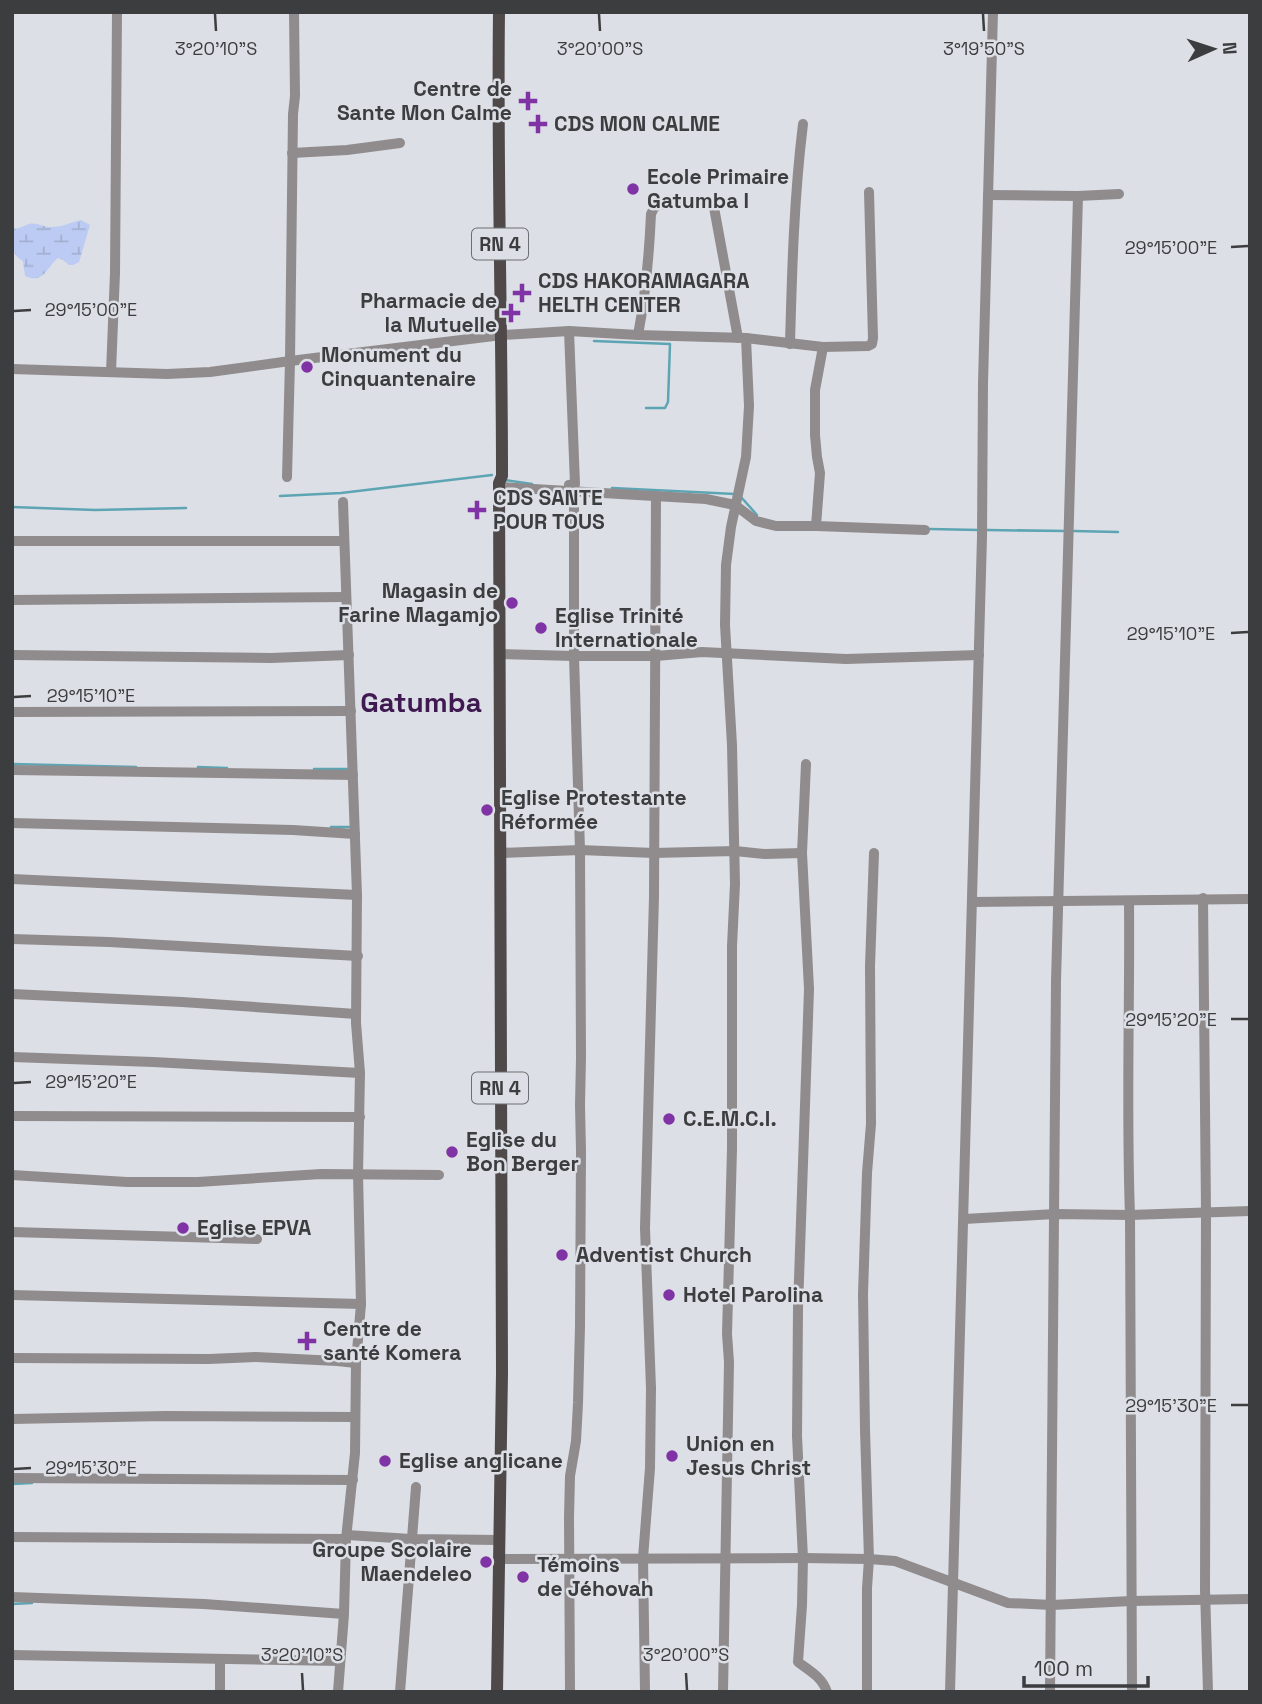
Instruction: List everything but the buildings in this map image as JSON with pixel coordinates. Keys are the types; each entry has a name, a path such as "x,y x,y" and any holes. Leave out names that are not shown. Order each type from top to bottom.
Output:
{"main road":[{"name":"RN 4","path":"497,1692 502,1373 499,483 502,475 502,335 497,144 499,12"}],"street":[{"path":"111,372 115,273 117,12"},
{"path":"287,477 292,153 296,96 294,12"},
{"path":"950,1692 979,655 983,371 993,12"},
{"path":"790,344 796,178 803,124"},
{"path":"292,153 400,143"},
{"path":"12,369 167,374 210,372 502,335 569,331 742,338 823,347 868,346 872,344 869,192"},
{"path":"988,195 1119,194"},
{"path":"1050,1692 1058,900 1078,196"},
{"path":"638,335 646,294 651,214 654,208 657,205 713,202 742,338 748,406 746,457 726,565 726,654 732,745 735,884 723,1692"},
{"path":"569,331 575,484 570,489 580,850 580,1326 576,1441 570,1476 570,1692"},
{"path":"816,523 820,473 815,390 823,347"},
{"path":"500,488 570,489 706,499 737,498"},
{"path":"645,1692 643,1558 650,1468 651,1388 645,1228 654,853 656,496"},
{"path":"737,498 756,521 776,526 816,523 925,530"},
{"path":"338,1692 346,1537 355,1453 356,1363 361,1304 358,1174 360,1073 356,1023 357,895 343,502"},
{"path":"12,541 344,541"},
{"path":"12,600 346,597"},
{"path":"500,654 656,656 702,652 846,659 979,655"},
{"path":"12,655 271,658 349,655"},
{"path":"12,712 351,711"},
{"path":"806,764 802,853 809,989 798,1308 797,1436 803,1558 797,1662 817,1675 827,1692"},
{"path":"12,770 353,775"},
{"path":"12,823 355,834"},
{"path":"500,853 580,850 802,853"},
{"path":"867,1692 869,1559 863,1294 867,1173 872,1124 870,966 874,853"},
{"path":"12,879 357,895"},
{"path":"1203,898 1206,1212 1205,1599 1208,1692"},
{"path":"972,902 1250,899"},
{"path":"1129,901 1127,1138 1130,1215 1132,1692"},
{"path":"12,939 358,956"},
{"path":"12,994 356,1014"},
{"path":"12,1057 360,1073"},
{"path":"12,1116 360,1116"},
{"path":"12,1175 127,1182 198,1182 299,1175 439,1175"},
{"path":"964,1219 1055,1214 1130,1215 1250,1211"},
{"path":"12,1232 257,1239"},
{"path":"12,1295 361,1304"},
{"path":"12,1358 256,1357 356,1363"},
{"path":"12,1419 165,1416 355,1417"},
{"path":"12,1478 352,1480"},
{"path":"400,1692 416,1487"},
{"path":"12,1537 499,1540"},
{"path":"499,1559 869,1559 895,1561 1008,1603 1052,1605 1205,1599 1250,1600"},
{"path":"12,1597 204,1604 344,1614"},
{"path":"12,1655 340,1661"},
{"path":"220,1659 220,1692"}],"green space":[{"path":"81,220 90,225 79,262 69,265 58,258 40,277 25,276 23,261 13,248 12,229 32,224 56,227"}],"waterway":[{"path":"594,341 670,344 668,402 665,408 646,408"},
{"path":"280,496 341,493 492,475"},
{"path":"504,480 532,484"},
{"path":"612,488 735,494"},
{"path":"741,497 757,515"},
{"path":"12,507 95,510 186,508"},
{"path":"930,529 979,530"},
{"path":"986,530 1066,531"},
{"path":"1073,531 1118,532"},
{"path":"12,764 136,767"},
{"path":"198,767 227,768"},
{"path":"314,769 349,769"},
{"path":"331,827 349,827"},
{"path":"12,1484 32,1483"},
{"path":"12,1604 32,1603"}],"place":[{"name":"Centre de Sante Mon Calme","path":"528,101"},
{"name":"CDS MON CALME","path":"538,124"},
{"name":"Ecole Primaire Gatumba I","path":"633,189"},
{"name":"CDS HAKORAMAGARA HELTH CENTER","path":"522,293"},
{"name":"Pharmacie de la Mutuelle","path":"511,313"},
{"name":"Monument du Cinquantenaire","path":"307,367"},
{"name":"CDS SANTE POUR TOUS","path":"477,510"},
{"name":"Magasin de Farine Magamjo","path":"512,603"},
{"name":"Eglise Trinité Internationale","path":"541,628"},
{"name":"Eglise Protestante Réformée","path":"487,810"},
{"name":"C.E.M.C.I.","path":"669,1119"},
{"name":"Eglise du Bon Berger","path":"452,1152"},
{"name":"Eglise EPVA","path":"183,1228"},
{"name":"Adventist Church","path":"562,1255"},
{"name":"Hotel Parolina","path":"669,1295"},
{"name":"Centre de santé Komera","path":"307,1341"},
{"name":"Union en Jesus Christ","path":"672,1456"},
{"name":"Eglise anglicane","path":"385,1461"},
{"name":"Groupe Scolaire Maendeleo","path":"486,1562"},
{"name":"Témoins de Jéhovah","path":"523,1577"}],"district":[{"name":"Gatumba","path":"421,702"}]}
